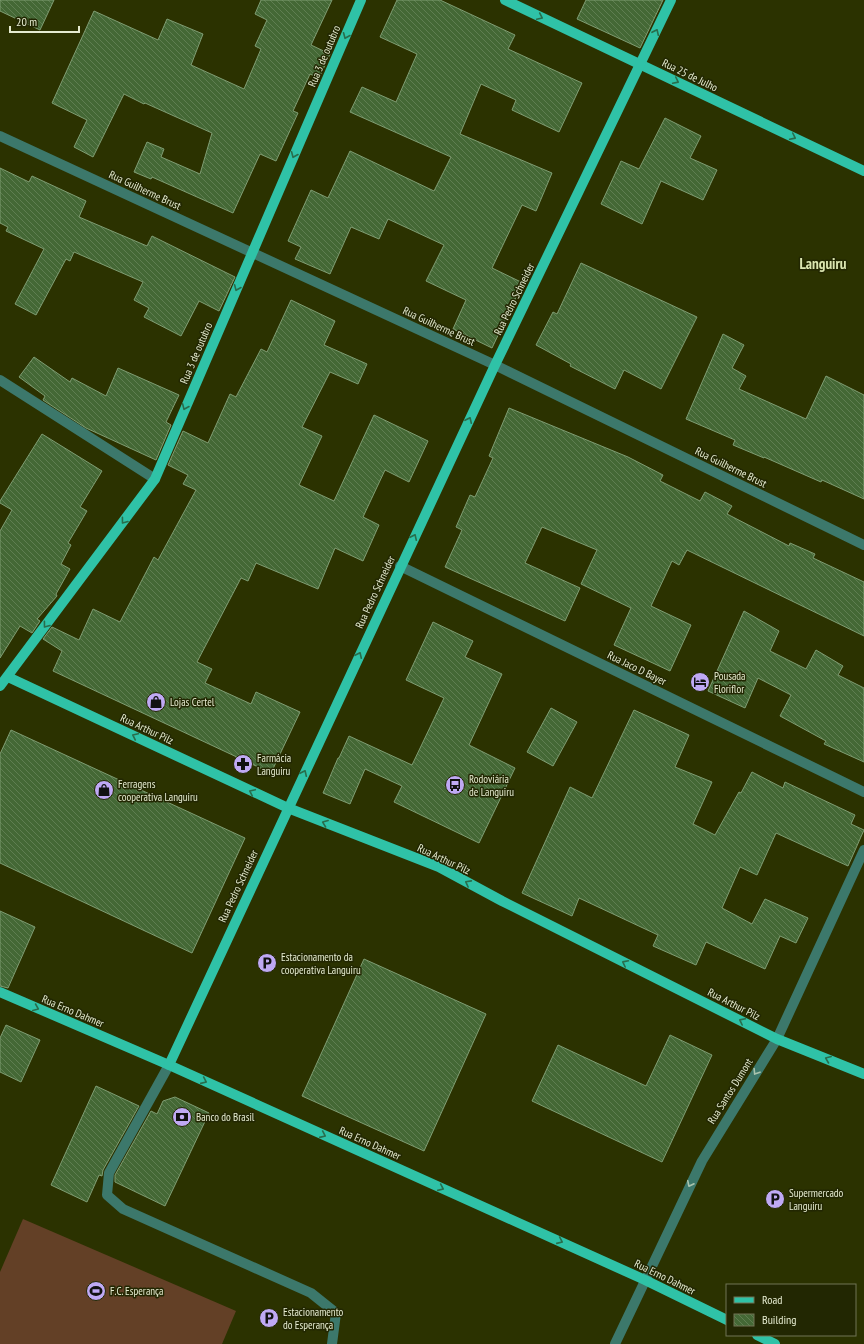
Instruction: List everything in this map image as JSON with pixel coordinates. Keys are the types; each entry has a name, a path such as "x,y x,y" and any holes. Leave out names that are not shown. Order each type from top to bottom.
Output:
{"main road":[{"name":"Rua 3 de outubro","path":"0,686 155,479 361,0"},
{"name":"Rua 25 de Julho","path":"505,0 864,171"},
{"name":"Rua Pedro Schneider","path":"169,1065 400,566 671,0"},
{"name":"Rua Arthur Pilz","path":"8,677 288,808 439,867 502,902 776,1039 864,1074"},
{"name":"Rua Erno Dahmer","path":"0,992 169,1065 645,1280 726,1320"},
{"path":"759,1336 775,1344"}],"street":[{"name":"Rua Guilherme Brust","path":"0,136 495,365 864,545"},
{"path":"0,380 155,479"},
{"name":"Rua Jaco D Bayer","path":"400,566 864,792"},
{"name":"Rua Santos Dumont","path":"615,1344 702,1161 776,1039 864,850"},
{"name":"Rua Pedro Schneider","path":"169,1065 109,1173 107,1195 123,1209 311,1293 336,1313 332,1344"}],"shaded area":[{"name":"F.C. Esperança","path":"23,1219 236,1311 222,1344 0,1344 0,1272"}],"building":[{"path":"0,0 54,0 40,30 0,11"},
{"path":"261,0 332,0 311,45 330,54 319,78 310,74 293,111 298,113 276,161 260,154 233,213 152,177 151,179 134,172 147,142 164,149 161,157 200,174 212,133 124,94 93,157 74,147 87,120 52,103 94,11 158,40 167,19 203,34 191,65 244,89 261,49 255,46 267,20 255,14"},
{"path":"397,0 440,0 515,35 508,49 582,83 559,132 512,110 516,100 481,84 460,134 552,173 536,211 522,205 492,268 523,283 492,348 453,329 466,300 426,281 444,245 388,219 379,239 351,227 330,274 295,259 301,247 288,241 311,190 328,198 350,151 434,191 451,157 350,112 362,87 396,102 417,54 380,37"},
{"path":"586,0 663,0 640,48 577,19"},
{"path":"665,118 701,136 690,158 717,170 703,200 661,181 642,224 601,204 621,161 639,169"},
{"path":"0,168 29,182 32,176 86,201 79,217 147,246 152,236 235,277 219,311 199,301 181,336 144,317 149,308 134,300 143,282 74,252 70,261 66,259 36,315 15,304 44,249 6,231 8,227 0,223"},
{"path":"581,263 697,317 661,389 624,370 615,389 570,366 571,364 536,345 553,312 557,314"},
{"path":"291,300 335,321 324,345 367,364 358,384 330,372 302,427 322,436 299,485 334,501 374,415 428,441 409,482 385,470 363,517 379,525 363,561 335,548 318,589 256,563 248,581 241,578 197,662 212,669 205,683 251,704 256,692 300,712 271,773 53,671 62,651 43,639 52,627 79,640 93,609 120,622 154,557 158,560 196,490 183,484 188,475 168,465 183,431 208,443 230,394 236,397 261,349 267,352"},
{"path":"723,334 744,345 732,368 746,376 739,389 806,419 826,376 864,395 864,499 822,480 821,482 733,445 735,440 686,419"},
{"path":"34,357 70,382 72,378 106,396 118,368 179,395 166,422 171,425 156,460 86,428 43,400 45,396 19,377"},
{"path":"509,408 628,457 663,475 660,481 700,501 705,492 732,506 727,514 789,546 790,543 815,554 813,558 864,582 864,636 687,550 679,565 672,561 651,606 691,625 670,671 614,645 631,608 581,584 597,550 542,527 525,563 580,588 565,621 445,567 462,530 456,527 470,495 475,497 493,458 489,456"},
{"path":"42,434 102,471 80,507 87,511 68,543 71,545 61,564 70,569 56,594 57,596 37,619 40,621 32,633 20,626 0,658 0,531 12,510 0,503 0,501"},
{"path":"744,611 779,631 770,651 806,669 816,650 843,666 838,675 864,688 864,762 824,744 826,741 780,716 791,695 758,678 745,708 708,691"},
{"path":"433,622 473,641 465,657 502,674 469,745 515,768 479,843 394,802 402,786 365,769 350,804 323,793 349,736 412,765 444,698 406,680"},
{"path":"551,708 577,722 553,766 527,752"},
{"path":"634,710 689,735 675,767 712,782 693,824 715,835 752,772 783,788 785,782 855,815 851,824 864,830 848,866 776,833 757,875 740,867 722,908 752,924 765,899 808,918 796,943 780,936 765,969 706,942 696,965 653,946 658,935 579,898 572,916 522,893 570,787 592,798"},
{"path":"11,730 245,838 192,953 0,863 0,754"},
{"path":"0,911 35,927 8,988 0,986"},
{"path":"364,959 486,1014 424,1151 302,1096"},
{"path":"6,1025 40,1040 21,1082 0,1072 0,1038"},
{"path":"670,1035 712,1055 662,1162 532,1101 558,1045 646,1086"},
{"path":"96,1086 139,1106 103,1170 102,1176 99,1175 87,1202 51,1185"},
{"path":"175,1097 209,1113 165,1206 115,1182 115,1175 151,1111 157,1114 163,1101"}],"place":[{"name":"Pousada Floriflor","path":"700,682"},
{"name":"Lojas Certel","path":"156,702"},
{"name":"Farmácia Languiru","path":"243,764"},
{"name":"Rodoviária de Languiru","path":"455,785"},
{"name":"Ferragens cooperativa Languiru","path":"104,790"},
{"name":"Estacionamento da cooperativa Languiru","path":"267,963"},
{"name":"Banco do Brasil","path":"182,1117"},
{"name":"Supermercado Languiru","path":"775,1199"},
{"name":"F.C. Esperança","path":"96,1291"},
{"name":"Estacionamento do Esperança","path":"269,1318"}],"district":[{"name":"Languiru","path":"823,263"}]}
